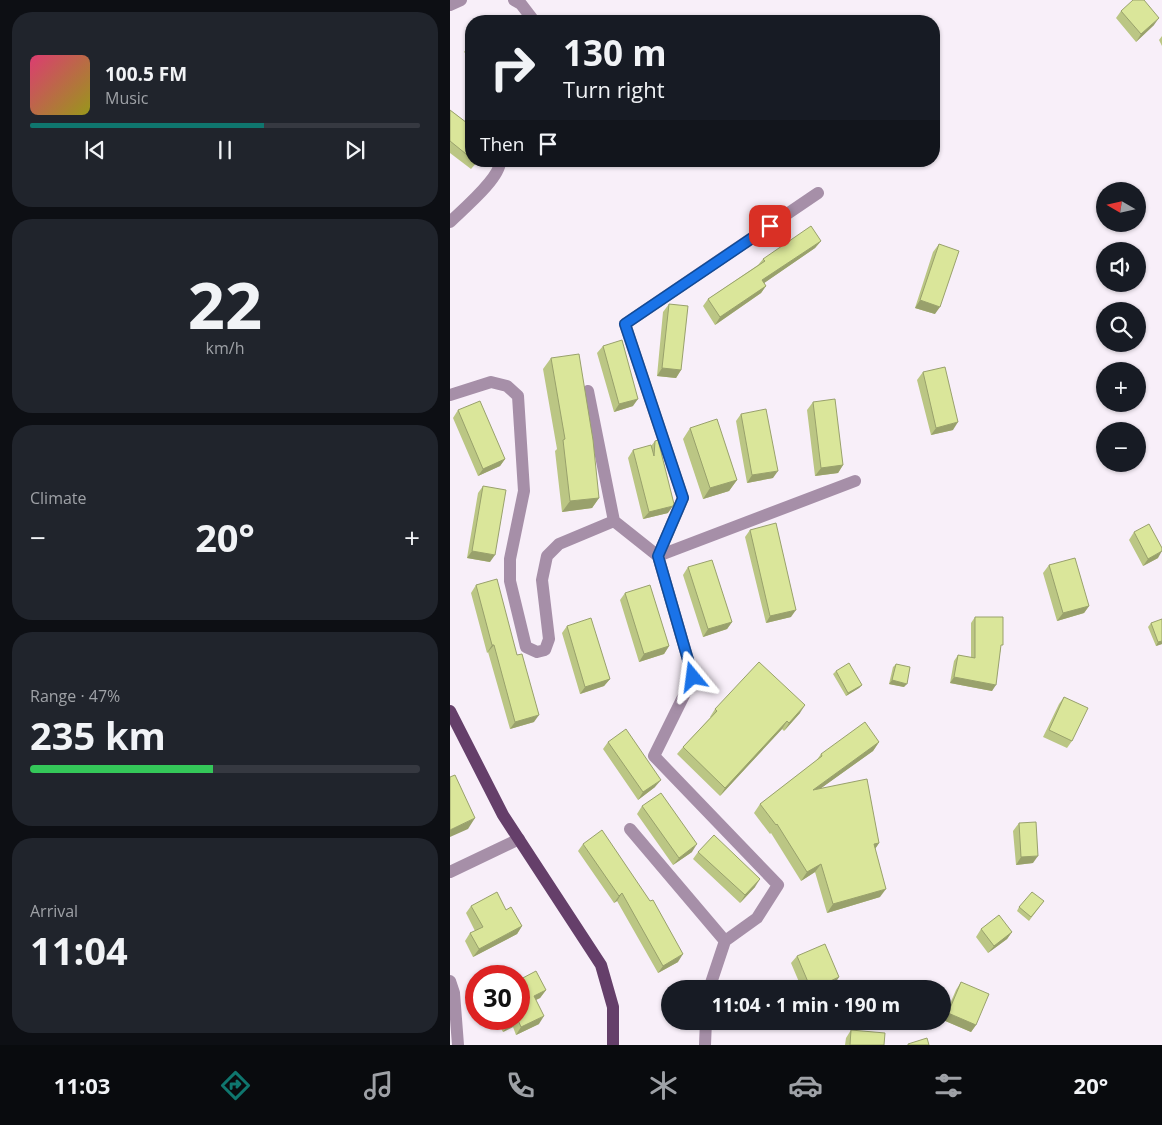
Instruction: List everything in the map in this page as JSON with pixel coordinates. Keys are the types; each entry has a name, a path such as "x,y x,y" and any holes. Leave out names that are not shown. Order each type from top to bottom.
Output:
{"main road":[{"path":"450,711 503,815 601,965 613,1007 613,1045"}],"street":[{"path":"450,5 461,0"},
{"path":"514,0 529,15"},
{"path":"450,222 483,190 499,167"},
{"path":"658,556 683,498 625,324 818,193"},
{"path":"450,394 490,382 507,386 518,396 524,491 510,559 510,581 526,647 536,652 545,650 549,639 542,580 548,556 559,544 614,521"},
{"path":"588,391 614,521 658,556 693,677 654,756 778,885 757,918 725,941 712,980"},
{"path":"658,556 855,481"},
{"path":"630,830 725,941"},
{"path":"450,872 519,839"},
{"path":"450,981 454,993 458,1045"},
{"path":"705,1045 706,1030"}],"building":[{"path":"1133,0 1144,0 1159,18 1141,34 1121,11"},
{"path":"450,110 465,121 465,153 450,141"},
{"path":"811,226 821,241 762,280 766,286 720,317 708,299 765,261 763,259"},
{"path":"939,244 959,251 940,307 920,300"},
{"path":"669,304 688,306 681,370 662,368"},
{"path":"622,340 638,399 619,404 603,346"},
{"path":"579,354 593,440 599,498 570,501 563,440 565,439 551,358"},
{"path":"945,367 958,422 936,428 923,372"},
{"path":"835,399 843,465 821,468 813,402"},
{"path":"480,401 505,459 483,469 458,410"},
{"path":"766,409 778,471 752,475 741,414"},
{"path":"717,419 737,480 710,488 690,428"},
{"path":"658,440 674,504 673,506 649,512 633,450 651,445 654,456 655,441"},
{"path":"483,486 506,490 495,555 472,551"},
{"path":"776,523 796,610 770,616 750,530"},
{"path":"1149,524 1162,551 1148,559 1134,532"},
{"path":"1075,558 1089,606 1063,613 1049,565"},
{"path":"712,560 732,622 708,629 688,567"},
{"path":"497,579 517,655 522,654 539,715 515,722 476,585"},
{"path":"650,585 669,646 644,654 625,593"},
{"path":"975,617 1003,617 1003,645 1001,645 996,685 954,677 958,655 975,658"},
{"path":"591,618 610,679 585,687 567,626"},
{"path":"1162,619 1162,641 1158,642 1151,623"},
{"path":"759,662 805,705 789,723 787,721 725,788 683,747"},
{"path":"849,663 862,685 848,693 836,671"},
{"path":"896,664 910,667 907,684 892,680"},
{"path":"1064,697 1088,708 1072,741 1049,730"},
{"path":"865,722 879,742 813,790 867,779 879,843 874,844 886,889 833,904 821,864 807,872 777,824 760,804 822,756 821,754"},
{"path":"626,729 661,780 643,792 608,742"},
{"path":"455,775 475,818 450,830 450,777"},
{"path":"661,793 697,844 679,858 642,806"},
{"path":"1036,822 1038,856 1021,857 1019,823"},
{"path":"602,830 650,901 653,900 683,954 663,966 622,893 619,896 583,844"},
{"path":"714,835 760,879 745,895 698,852"},
{"path":"497,892 506,910 511,907 522,926 479,949 470,933 483,927 471,906"},
{"path":"1032,892 1044,901 1031,917 1019,907"},
{"path":"999,915 1012,932 994,946 981,929"},
{"path":"825,944 839,977 832,980 807,980 797,956"},
{"path":"536,971 546,990 534,996 544,1016 530,1023 530,974"},
{"path":"961,982 989,994 976,1025 951,1014 951,1006"},
{"path":"851,1030 885,1033 884,1045 850,1045"},
{"path":"927,1038 929,1045 908,1045 908,1044"}],"route":[{"path":"693,677 658,556 683,498 625,324 770,226"}]}
